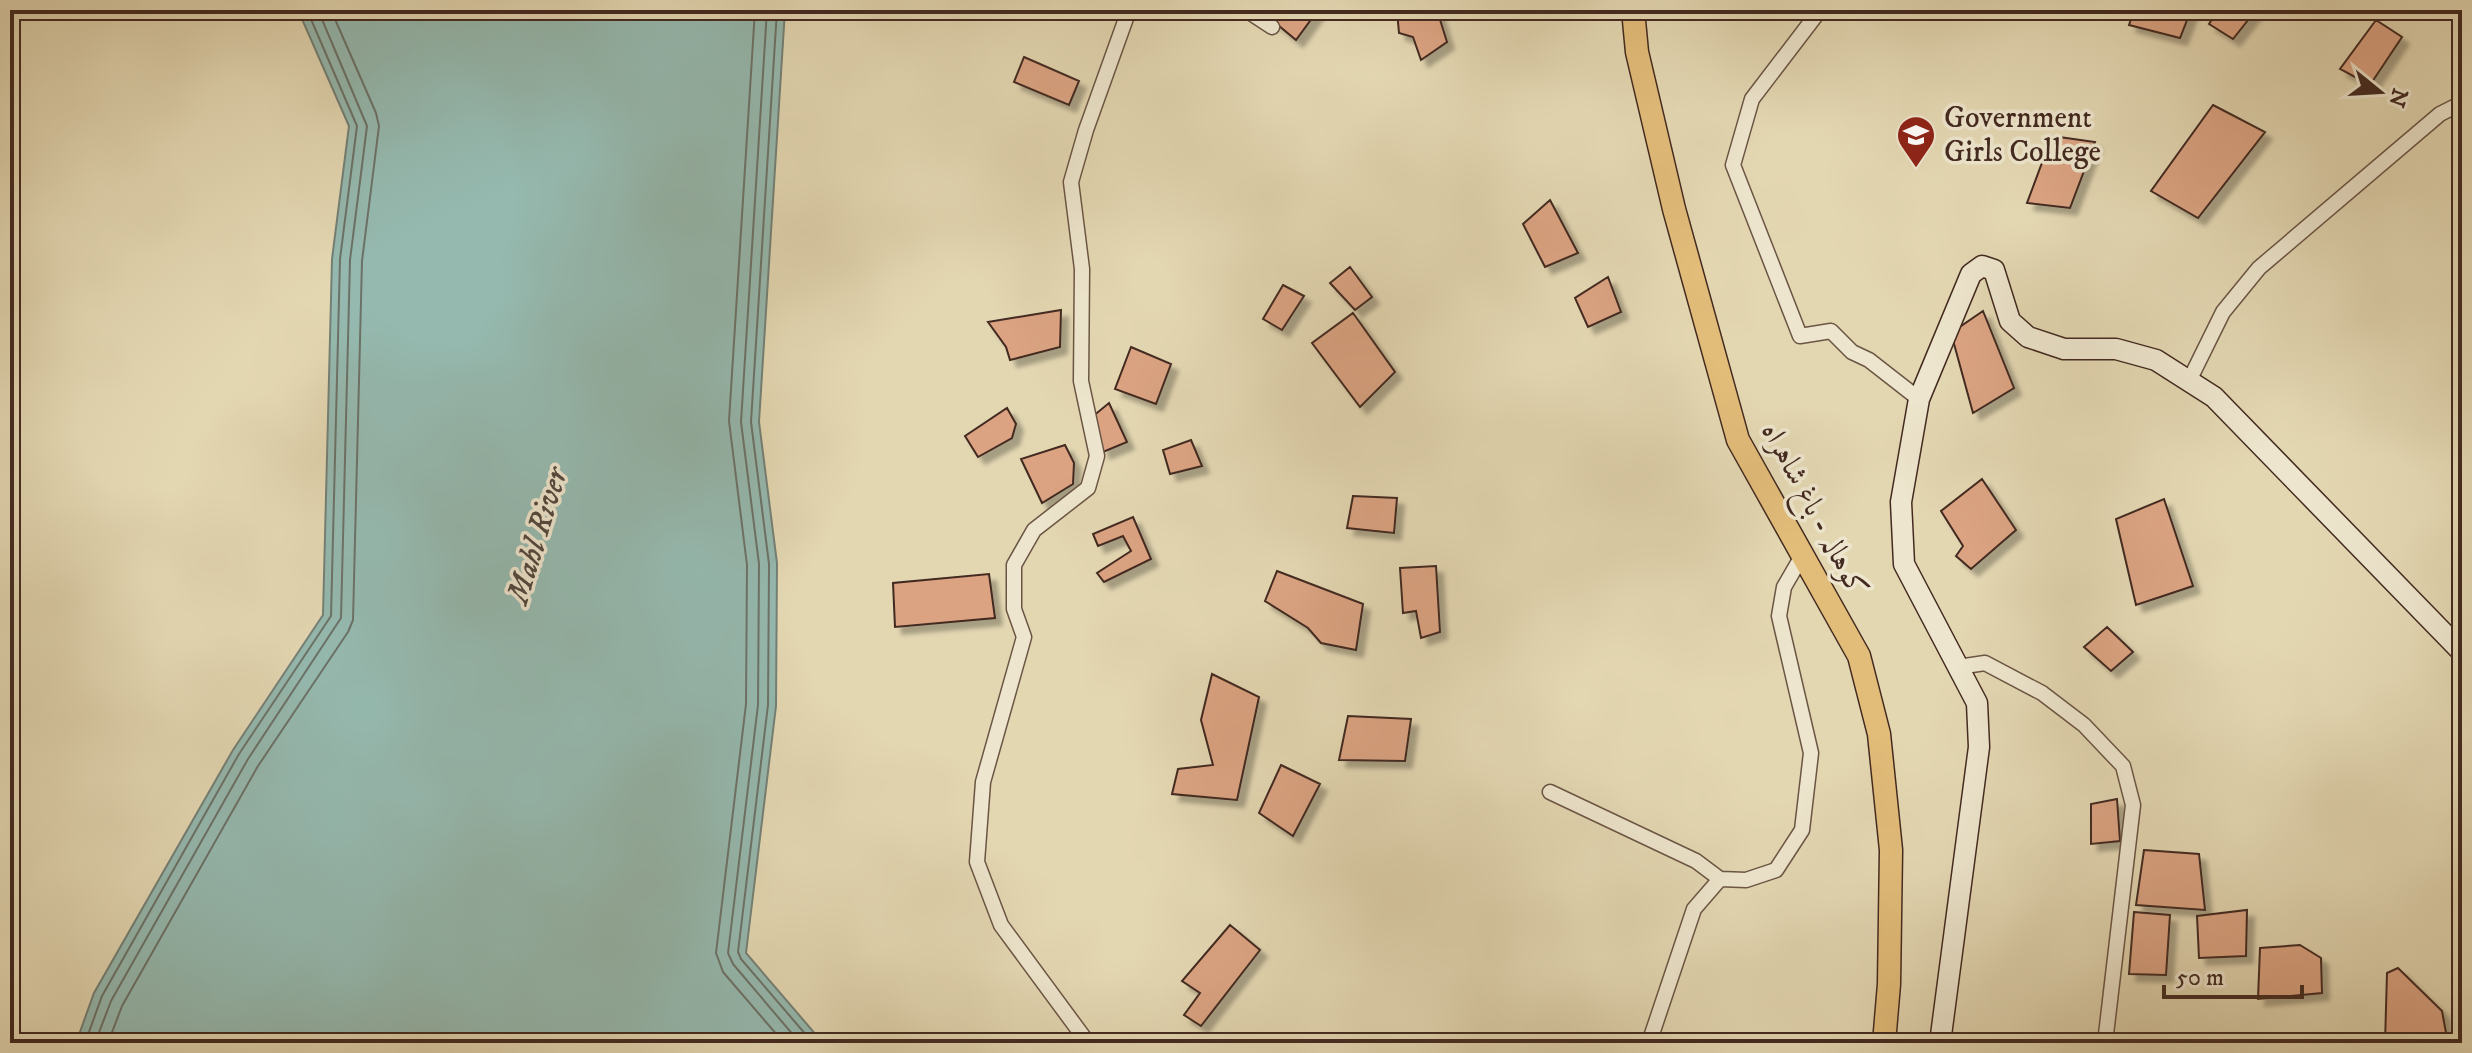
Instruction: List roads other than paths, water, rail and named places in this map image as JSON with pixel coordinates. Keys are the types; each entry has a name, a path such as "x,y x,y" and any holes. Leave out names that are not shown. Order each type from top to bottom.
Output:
{"main road":[{"name":"کوہالہ - باغ شاہراہ","path":"1633,10 1637,52 1674,209 1738,440 1859,656 1879,734 1891,850 1889,984 1884,1043"},
{"path":"1940,1043 1979,747 1977,703 1904,564 1901,502 1919,399 1971,274 1982,266 1994,270 2010,321 2028,337 2064,349 2116,349 2156,360 2214,397 2462,652"}],"street":[{"path":"1088,1043 1001,925 977,862 983,782 1024,637 1014,609 1014,565 1034,530 1088,488 1097,456 1081,381 1082,269 1071,182 1086,130 1129,10"},
{"path":"1246,10 1272,27"},
{"path":"1820,10 1752,99 1733,165 1800,336 1831,331 1852,352 1869,360 1919,399"},
{"path":"2189,381 2223,312 2259,268 2440,114 2462,103"},
{"path":"1550,792 1696,861 1720,879 1746,880 1776,870 1802,830 1811,753 1779,616 1784,587 1802,556"},
{"path":"1958,667 1985,663 2042,693 2084,725 2123,766 2133,805 2105,1043"},
{"path":"1649,1043 1694,909 1720,879"}],"water":[{"name":"Mahl River","path":"298,10 785,10 759,422 777,563 776,706 746,953 823,1043 76,1043 94,993 233,750 323,615 332,259 349,126"}],"place":[{"name":"Government Girls College","path":"1916,169"}]}
